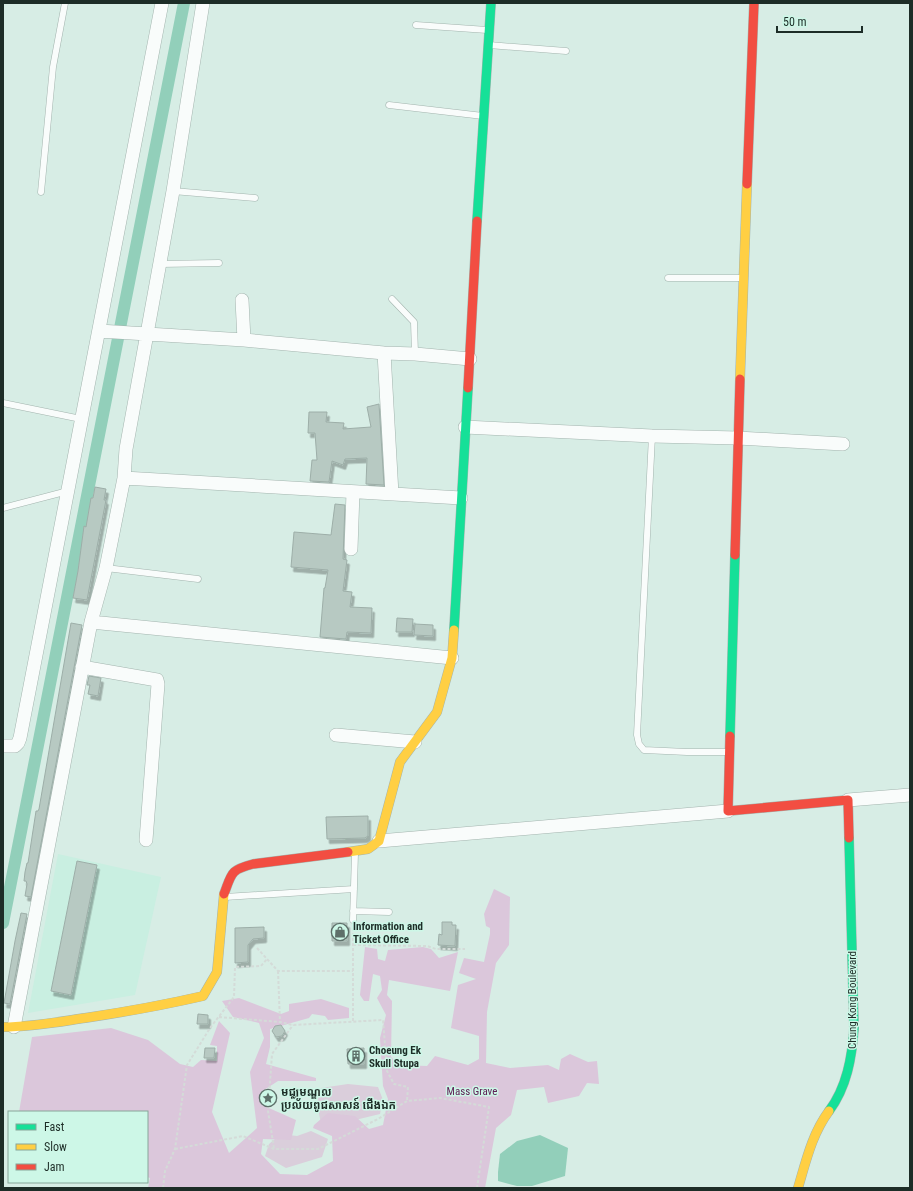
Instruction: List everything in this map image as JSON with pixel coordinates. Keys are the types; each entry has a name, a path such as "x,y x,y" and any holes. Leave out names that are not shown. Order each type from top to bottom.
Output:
{"street":[{"path":"3,746 15,746 20,738 81,420 104,331 162,3"},
{"path":"203,3 173,192 126,449 124,478 106,568 91,622 9,1027 97,1016 179,1002 203,996 217,972 223,897 232,873 241,867 355,852 368,849 379,842 910,795"},
{"path":"379,842 400,762 437,712 452,658 491,3"},
{"path":"728,811 743,278 754,3"},
{"path":"242,300 244,340"},
{"path":"104,331 244,340 384,354 415,354 470,359"},
{"path":"384,354 392,494"},
{"path":"465,427 652,436 738,438 843,444"},
{"path":"124,478 461,498"},
{"path":"351,549 352,492"},
{"path":"91,622 452,658"},
{"path":"82,667 157,680 158,684 146,840"},
{"path":"336,735 415,742"},
{"name":"Chung Kong Boulevard","path":"798,1188 809,1150 820,1124 834,1104 846,1080 852,1056 854,1028 848,800"}],"lane":[{"path":"42,192 52,67 65,3"},
{"path":"416,25 489,30"},
{"path":"488,44 566,52"},
{"path":"389,105 484,116"},
{"path":"173,192 255,198"},
{"path":"160,264 219,263"},
{"path":"668,278 743,278"},
{"path":"392,299 414,322 415,354"},
{"path":"3,403 81,420"},
{"path":"652,436 637,735 639,744 644,750 730,752"},
{"path":"3,508 68,491"},
{"path":"106,568 198,579"},
{"path":"353,920 355,852"},
{"path":"223,897 354,889"},
{"path":"353,911 389,912"}],"path":[{"path":"352,1022 353,920"},
{"path":"353,946 427,946 436,949 465,949"},
{"path":"257,948 278,971 280,1022"},
{"path":"163,1188 165,1171 175,1149 187,1065 210,1028 234,997 235,967 261,966 267,959"},
{"path":"278,971 353,971"},
{"path":"219,1017 280,1022 293,1025 383,1020 386,1071 394,1084 408,1087 407,1101"},
{"path":"274,1149 268,1111 272,1054 293,1025"},
{"path":"175,1149 243,1136 274,1149 318,1149 407,1101 440,1098 490,1107 477,1188"}],"shaded area":[{"path":"58,854 161,877 135,995 28,1013"},
{"path":"348,1084 378,1087 383,1100 380,1114 351,1121 321,1123 317,1104 321,1088"},
{"path":"311,1131 328,1139 322,1157 286,1168 265,1156 269,1144 281,1134 297,1136"},
{"path":"540,1135 568,1148 565,1176 532,1186 517,1186 498,1181 500,1154 517,1141"}],"green space":[{"name":"Mass Grave","path":"494,889 510,897 509,945 496,963 487,1012 486,1063 510,1068 548,1065 559,1070 561,1059 570,1054 588,1062 597,1061 599,1084 587,1083 579,1096 548,1103 544,1087 517,1090 511,1115 496,1128 485,1188 148,1188 150,1178 148,1177 148,1111 19,1111 32,1037 111,1028 148,1040 180,1064 193,1067 201,1060 217,1061 217,1046 210,1045 219,1021 230,1033 212,1112 229,1153 257,1128 250,1072 264,1038 259,1023 233,1017 222,1001 239,998 281,1014 289,1011 289,1004 321,999 349,1008 349,1018 328,1020 325,1016 312,1014 309,1018 270,1029 270,1047 266,1064 316,1078 316,1081 278,1081 261,1092 262,1105 296,1120 291,1140 263,1139 261,1154 280,1174 307,1175 333,1161 332,1136 313,1128 314,1125 328,1113 355,1116 369,1129 383,1125 388,1099 383,1086 380,1038 386,1015 377,998 382,990 380,976 373,974 369,1001 364,1001 360,995 365,947 377,949 378,959 385,961 388,950 423,947 431,949 439,958 458,952 450,991 389,980 387,995 392,1001 391,1057 400,1065 427,1066 435,1056 468,1065 479,1059 479,1036 451,1028 458,985 476,979 459,973 464,958 484,962 490,928 486,926 484,914"}],"building":[{"path":"379,404 384,485 366,484 367,458 345,459 343,465 332,461 329,482 310,481 312,460 317,460 315,433 308,433 309,412 327,412 326,422 344,423 343,429 371,427 367,407"},
{"path":"95,487 106,489 104,500 106,500 87,600 73,598 84,526 86,527 91,498 93,498"},
{"path":"335,504 345,505 343,559 347,560 343,591 352,592 350,607 372,608 371,633 347,632 346,639 320,637 324,588 328,570 291,567 294,532 331,535"},
{"path":"397,618 413,619 412,632 396,632"},
{"path":"71,623 82,625 31,897 25,896 27,884 26,881 24,881 25,872 28,863 36,811 39,809"},
{"path":"415,624 433,625 433,636 414,635"},
{"path":"89,676 101,678 98,696 88,694 90,685 87,685"},
{"path":"368,816 368,836 365,838 327,839 326,817"},
{"path":"77,861 97,865 71,995 51,991"},
{"path":"21,913 27,914 10,1004 4,1003"},
{"path":"442,922 452,922 452,925 456,925 455,946 438,945 439,934 442,935"},
{"name":"Information and Ticket Office","path":"332,923 347,923 347,941 332,941"},
{"path":"264,927 264,938 253,939 248,945 248,962 235,963 235,928"},
{"path":"198,1014 208,1015 208,1024 197,1024"},
{"path":"281,1025 285,1031 282,1036 276,1037 272,1031 275,1026"},
{"path":"205,1048 215,1048 214,1058 204,1058"},
{"name":"Choeung Ek Skull Stupa","path":"364,1048 364,1064 348,1064 347,1049"}],"waterway":[{"path":"3,923 184,3"}],"traffic: fast":[{"path":"477,221 491,3"},
{"path":"454,630 468,388"},
{"path":"730,736 735,555"},
{"path":"829,1111 840,1092 848,1071 854,1028 849,838"}],"traffic: slow":[{"path":"740,379 747,184"},
{"path":"348,852 368,849 379,841 400,762 437,712 452,658 454,630"},
{"path":"3,1027 55,1023 203,996 217,972 224,894"},
{"path":"798,1188 814,1138 829,1111"}],"traffic: jam":[{"path":"747,184 754,3"},
{"path":"468,388 477,221"},
{"path":"735,555 740,379"},
{"path":"730,736 728,811 848,800 849,838"},
{"path":"224,894 233,873 245,866 348,852"}],"place":[{"name":"Information and Ticket Office","path":"340,932"},
{"name":"Choeung Ek Skull Stupa","path":"356,1056"},
{"name":"មជ្ឈមណ្ឌល ប្រល័យពូជសាសន៍ ជើងឯក","path":"268,1098"}]}
